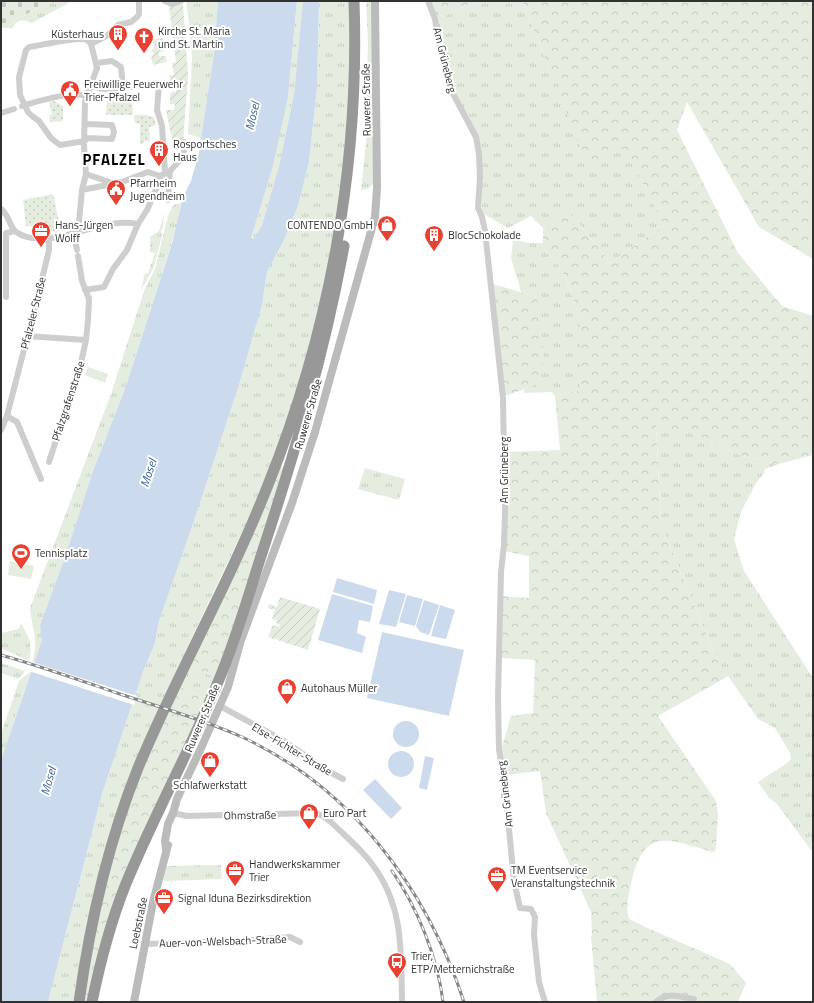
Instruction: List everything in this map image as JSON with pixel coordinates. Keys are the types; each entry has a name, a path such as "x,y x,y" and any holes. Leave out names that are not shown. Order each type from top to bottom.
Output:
{"highway":[{"path":"79,1002 85,956 106,860 128,793 156,727 225,582 267,488 283,448 309,365 335,254 344,194 353,105 355,62 354,1"},
{"path":"92,1002 108,936 124,887 204,716 219,680 282,491 322,353 339,274 353,187 361,91 361,1"}],"main road":[{"name":"Ruwerer Straße","path":"173,813 177,799 228,687 242,640 292,503 309,452 375,217 377,188 375,1"},
{"name":"Loebstraße","path":"134,1002 145,944 166,849 172,830 173,813"}],"street":[{"path":"91,44 108,35 118,26 131,22 137,18 139,14 139,1"},
{"path":"165,1 172,4 181,1"},
{"name":"Am Grüneberg","path":"428,1 435,19 440,50 450,88 476,137 479,154 480,178 478,208 482,217 485,231 503,398 505,512 501,572 498,698 499,750 504,777 514,881 520,908 531,909 535,917 535,939 539,979 545,1002"},
{"path":"78,232 82,190 86,174 85,140 86,96 97,72 97,63 90,42 85,39 29,47 26,50 19,76 20,95 23,106 39,121 56,143 62,144 85,140 112,139 114,132 112,125 86,124"},
{"path":"97,63 112,61 121,67 124,87"},
{"path":"159,84 157,110 162,126 168,200"},
{"path":"90,86 104,89 132,86"},
{"path":"23,106 72,94 81,94 86,96"},
{"path":"1,113 14,109"},
{"path":"85,290 104,287 113,269 127,250 160,180 184,154 184,142"},
{"path":"82,190 122,182 148,172 165,173"},
{"path":"86,174 112,184"},
{"path":"1,209 9,218 13,229 22,235 49,239 98,226 130,222 138,224"},
{"path":"6,297 6,233 11,232 13,229"},
{"name":"Pfalzeler Straße","path":"1,428 7,416 49,250 49,239"},
{"name":"Pfalzgrafenstraße","path":"49,462 81,363 86,340 89,299 82,281 77,250"},
{"path":"27,336 86,340"},
{"path":"7,416 17,422 41,479"},
{"name":"Else-Fichter-Straße","path":"220,706 284,741 328,771 343,779"},
{"name":"Ohmstraße","path":"173,813 187,816 314,813 325,818 372,864 383,881 395,907 399,934 402,1002"},
{"name":"Auer-von-Welsbach-Straße","path":"145,944 240,941 290,937 300,942"},
{"path":"656,1002 661,997 668,995 694,999"}],"green space":[{"path":"1,1 52,1 17,19 10,28 1,28"},
{"path":"52,1 68,1 69,3 32,23 18,21 13,28 10,28 17,19"},
{"path":"186,1 218,1 216,30 190,31"},
{"path":"297,1 303,1 303,4 294,94 279,166 262,225 255,239 251,239 288,97"},
{"path":"319,1 350,1 352,28 347,142 327,273 302,379 265,484 176,671 76,1002 48,1002 102,794 143,672 155,643 159,621 239,385 262,305 267,272 283,242 298,206 309,162 317,88"},
{"path":"366,1 372,1 373,183 365,190 361,190 368,123 366,104 368,43"},
{"path":"427,1 476,1 433,21"},
{"path":"476,1 522,1 589,167 625,147 664,225 610,263 583,228 568,213 543,228 531,216 508,228 482,213 479,138 449,79 433,21"},
{"path":"522,1 813,1 813,259 759,227 687,102 677,130 738,253 782,306 813,316 813,455 779,464 742,456 694,434 656,426 661,525 725,678 658,716 716,801 718,814 715,851 712,852 683,843 660,841 651,845 643,852 636,865 631,883 627,910 629,919 730,964 746,983 738,1002 597,1002 591,937 591,912 546,813 540,771 506,775 501,750 511,716 533,713 535,660 502,658 503,596 529,598 529,556 504,551 509,452 560,450 555,396 580,390 580,319 565,276 543,246 543,228 568,212 583,228 610,263 664,225 625,148 589,168"},
{"path":"183,4 188,76 183,142 172,144 172,135 166,110 174,110 175,104 170,104 170,93 172,93 172,91 176,92 176,88 170,88 171,81 169,75 174,75 172,63 176,62 169,6"},
{"path":"216,33 201,138 188,134 192,58 190,35"},
{"path":"163,38 164,51 159,52 159,56 166,56 167,62 153,65 151,57 154,53 150,50 154,48 155,45 153,43 149,43 149,40"},
{"path":"132,96 133,115 106,115 107,99"},
{"path":"55,101 63,106 63,121 50,122 49,116 52,114 49,102"},
{"path":"134,115 154,117 156,126 149,127 150,141 145,141 140,145 140,124 135,123"},
{"path":"53,194 61,231 47,232 47,227 26,226 23,200"},
{"path":"181,203 178,223 126,386 93,471 64,560 40,625 43,640 34,663 32,662 35,649 35,640 30,608 111,394 144,291 155,269 168,216 173,205"},
{"path":"164,214 163,227 161,231 162,235 154,267 141,290 145,273 148,274 155,253 150,252 150,237 159,231"},
{"path":"499,232 520,241 543,243 543,246 565,276 580,319 580,390 555,396 552,392 524,393 524,389 537,384 537,297 521,292 511,258 513,241 498,239"},
{"path":"493,284 537,297 544,359 537,384 505,396"},
{"path":"88,367 108,374 105,383 85,375"},
{"path":"656,425 694,434 742,456 779,464 765,469 764,473 756,483 741,512 734,539 744,571 813,678 813,850 810,849 777,804 769,798 758,782 787,763 791,759 790,753 775,728 758,719 728,676 725,678 661,525"},
{"path":"279,466 285,469 216,678 190,666"},
{"path":"365,468 405,479 399,500 358,489"},
{"name":"Tennisplatz","path":"10,561 34,566 31,579 8,575"},
{"path":"280,597 320,609 308,650 268,637 273,625 279,627 280,625 276,623 277,620 272,619 275,610 268,608 269,604 277,607"},
{"path":"21,623 30,641 31,650 29,661 1,648 1,633 19,629"},
{"path":"1,663 25,671 18,679 1,673"},
{"path":"190,666 216,678 207,700 180,686"},
{"path":"31,671 1,760 1,734 19,681"},
{"path":"180,686 207,700 140,841 89,1002 83,1002 101,895 138,779"},
{"path":"221,865 222,879 163,881 166,866"}],"water":[{"name":"Mosel","path":"218,1 297,1 288,97 273,165 251,238 254,239 262,225 279,166 294,94 303,1 319,1 317,88 309,162 298,206 283,242 267,272 262,305 239,385 159,621 155,643 143,672 102,794 48,1002 1,1002 1,760 42,640 40,625 64,560 93,471 126,386 173,240 183,197 191,181 200,149 203,145 201,138 214,54"},
{"path":"337,578 377,590 374,604 333,592"},
{"path":"389,590 406,594 396,627 379,624"},
{"path":"332,594 373,606 370,622 359,620 357,633 366,637 362,653 318,640"},
{"path":"407,595 423,599 415,626 399,622"},
{"path":"424,600 439,605 429,635 420,632 416,626"},
{"path":"440,605 455,610 446,639 431,636"},
{"path":"382,632 464,650 449,716 367,698"},
{"path":"406,721 415,725 419,734 415,743 406,747 397,743 393,734 397,725"},
{"path":"401,751 410,755 414,764 410,773 401,777 392,773 388,764 392,755"},
{"path":"425,756 434,758 427,790 419,788"},
{"path":"375,779 402,808 391,819 363,790"}],"pier":[{"path":"32,662 137,696 134,705 29,671"}],"railway":[{"path":"1,655 45,668 212,724 242,737 282,758 318,784 351,813 380,846 407,882 429,920 448,960 464,1002"},
{"path":"392,871 410,900 425,934 436,968 443,1002"}],"place":[{"name":"Küsterhaus","path":"118,51"},
{"name":"Kirche St. Maria und St. Martin","path":"144,54"},
{"name":"Freiwillige Feuerwehr Trier-Pfalzel","path":"70,107"},
{"name":"Rosportsches Haus","path":"159,167"},
{"name":"Pfarrheim Jugendheim","path":"116,206"},
{"name":"CONTENDO GmbH","path":"387,242"},
{"name":"Hans-Jürgen Wolff","path":"41,248"},
{"name":"BlocSchokolade","path":"434,252"},
{"name":"Tennisplatz","path":"21,570"},
{"name":"Autohaus Müller","path":"287,705"},
{"name":"Schlafwerkstatt","path":"210,778"},
{"name":"Euro Part","path":"309,830"},
{"name":"Handwerkskammer Trier","path":"235,887"},
{"name":"TM Eventservice Veranstaltungstechnik","path":"497,893"},
{"name":"Signal Iduna Bezirksdirektion","path":"164,915"},
{"name":"Trier, ETP/Metternichstraße","path":"397,979"}],"district":[{"name":"PFALZEL","path":"114,159"}]}
